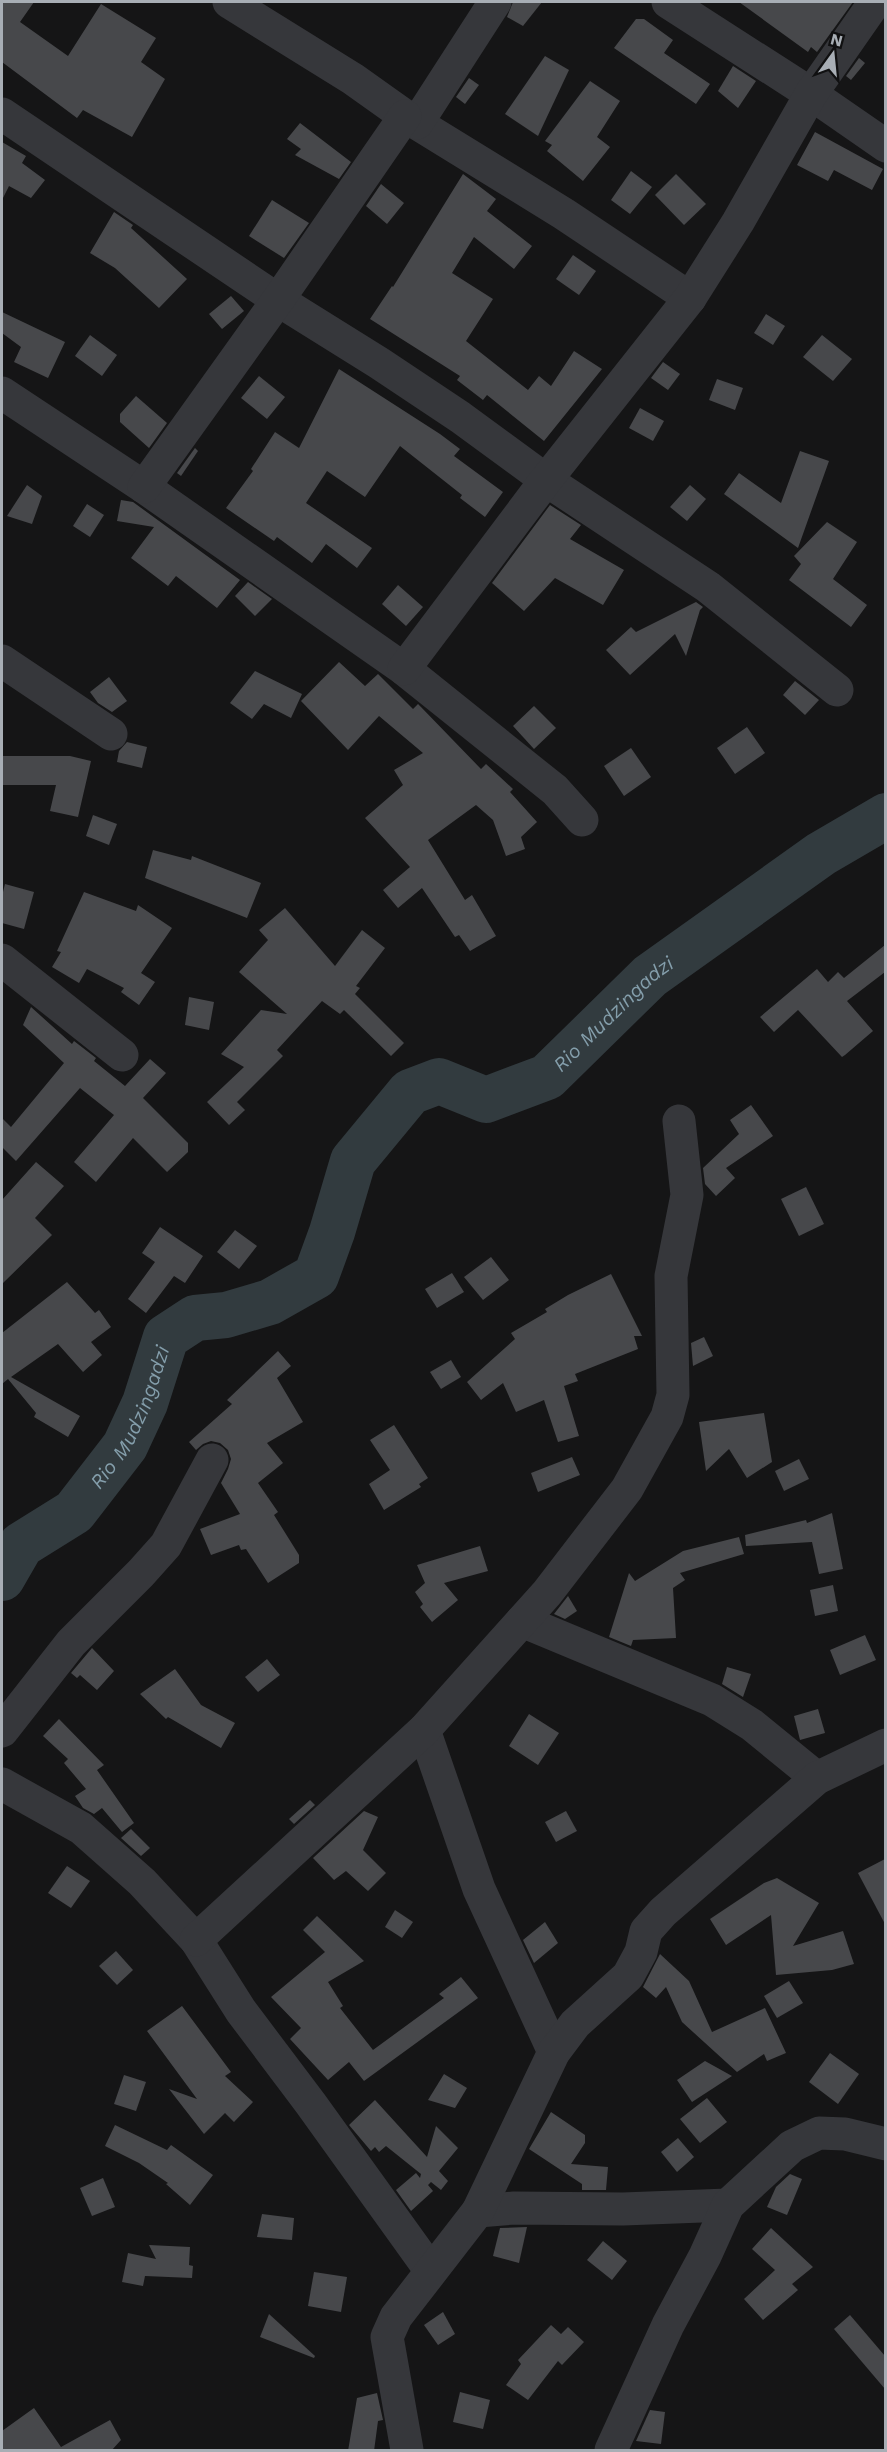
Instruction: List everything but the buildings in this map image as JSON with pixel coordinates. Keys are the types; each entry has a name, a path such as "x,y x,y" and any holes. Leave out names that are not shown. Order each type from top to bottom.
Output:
{"street":[{"path":"229,2 353,79 411,120 573,220 690,298"},
{"path":"144,487 495,2"},
{"path":"668,2 811,94 885,146"},
{"path":"404,669 546,480 690,298 738,222 811,94 876,2"},
{"path":"2,114 278,300 424,393 546,480 708,587 837,690"},
{"path":"2,393 144,487 404,669 555,790 582,820"},
{"path":"2,661 111,734"},
{"path":"2,960 122,1055"},
{"path":"196,1940 424,1730 547,1593 627,1489 667,1417 673,1395 670,1276 687,1195 679,1121"},
{"path":"2,1731 71,1643 141,1574 166,1545 212,1460"},
{"path":"522,1621 712,1700 752,1725 817,1778"},
{"path":"424,1730 479,1889 554,2052"},
{"path":"407,2451 387,2337 396,2316 478,2211 554,2052 574,2024 628,1976 641,1952 646,1931 663,1912 817,1778 885,1745"},
{"path":"2,1784 81,1828 142,1882 196,1940 241,2012 311,2104 431,2271"},
{"path":"611,2451 668,2325 705,2256 728,2205 792,2146 819,2133 845,2134 885,2144"},
{"path":"478,2211 514,2208 623,2209 728,2205"}],"waterway":[{"name":"Rio Mudzingadzi","path":"2,1578 21,1545 74,1512 125,1446 145,1403 166,1337 195,1318 226,1315 270,1302 316,1276 353,1161 410,1092 439,1081 486,1100 547,1077 650,976 821,854 886,816"}]}
